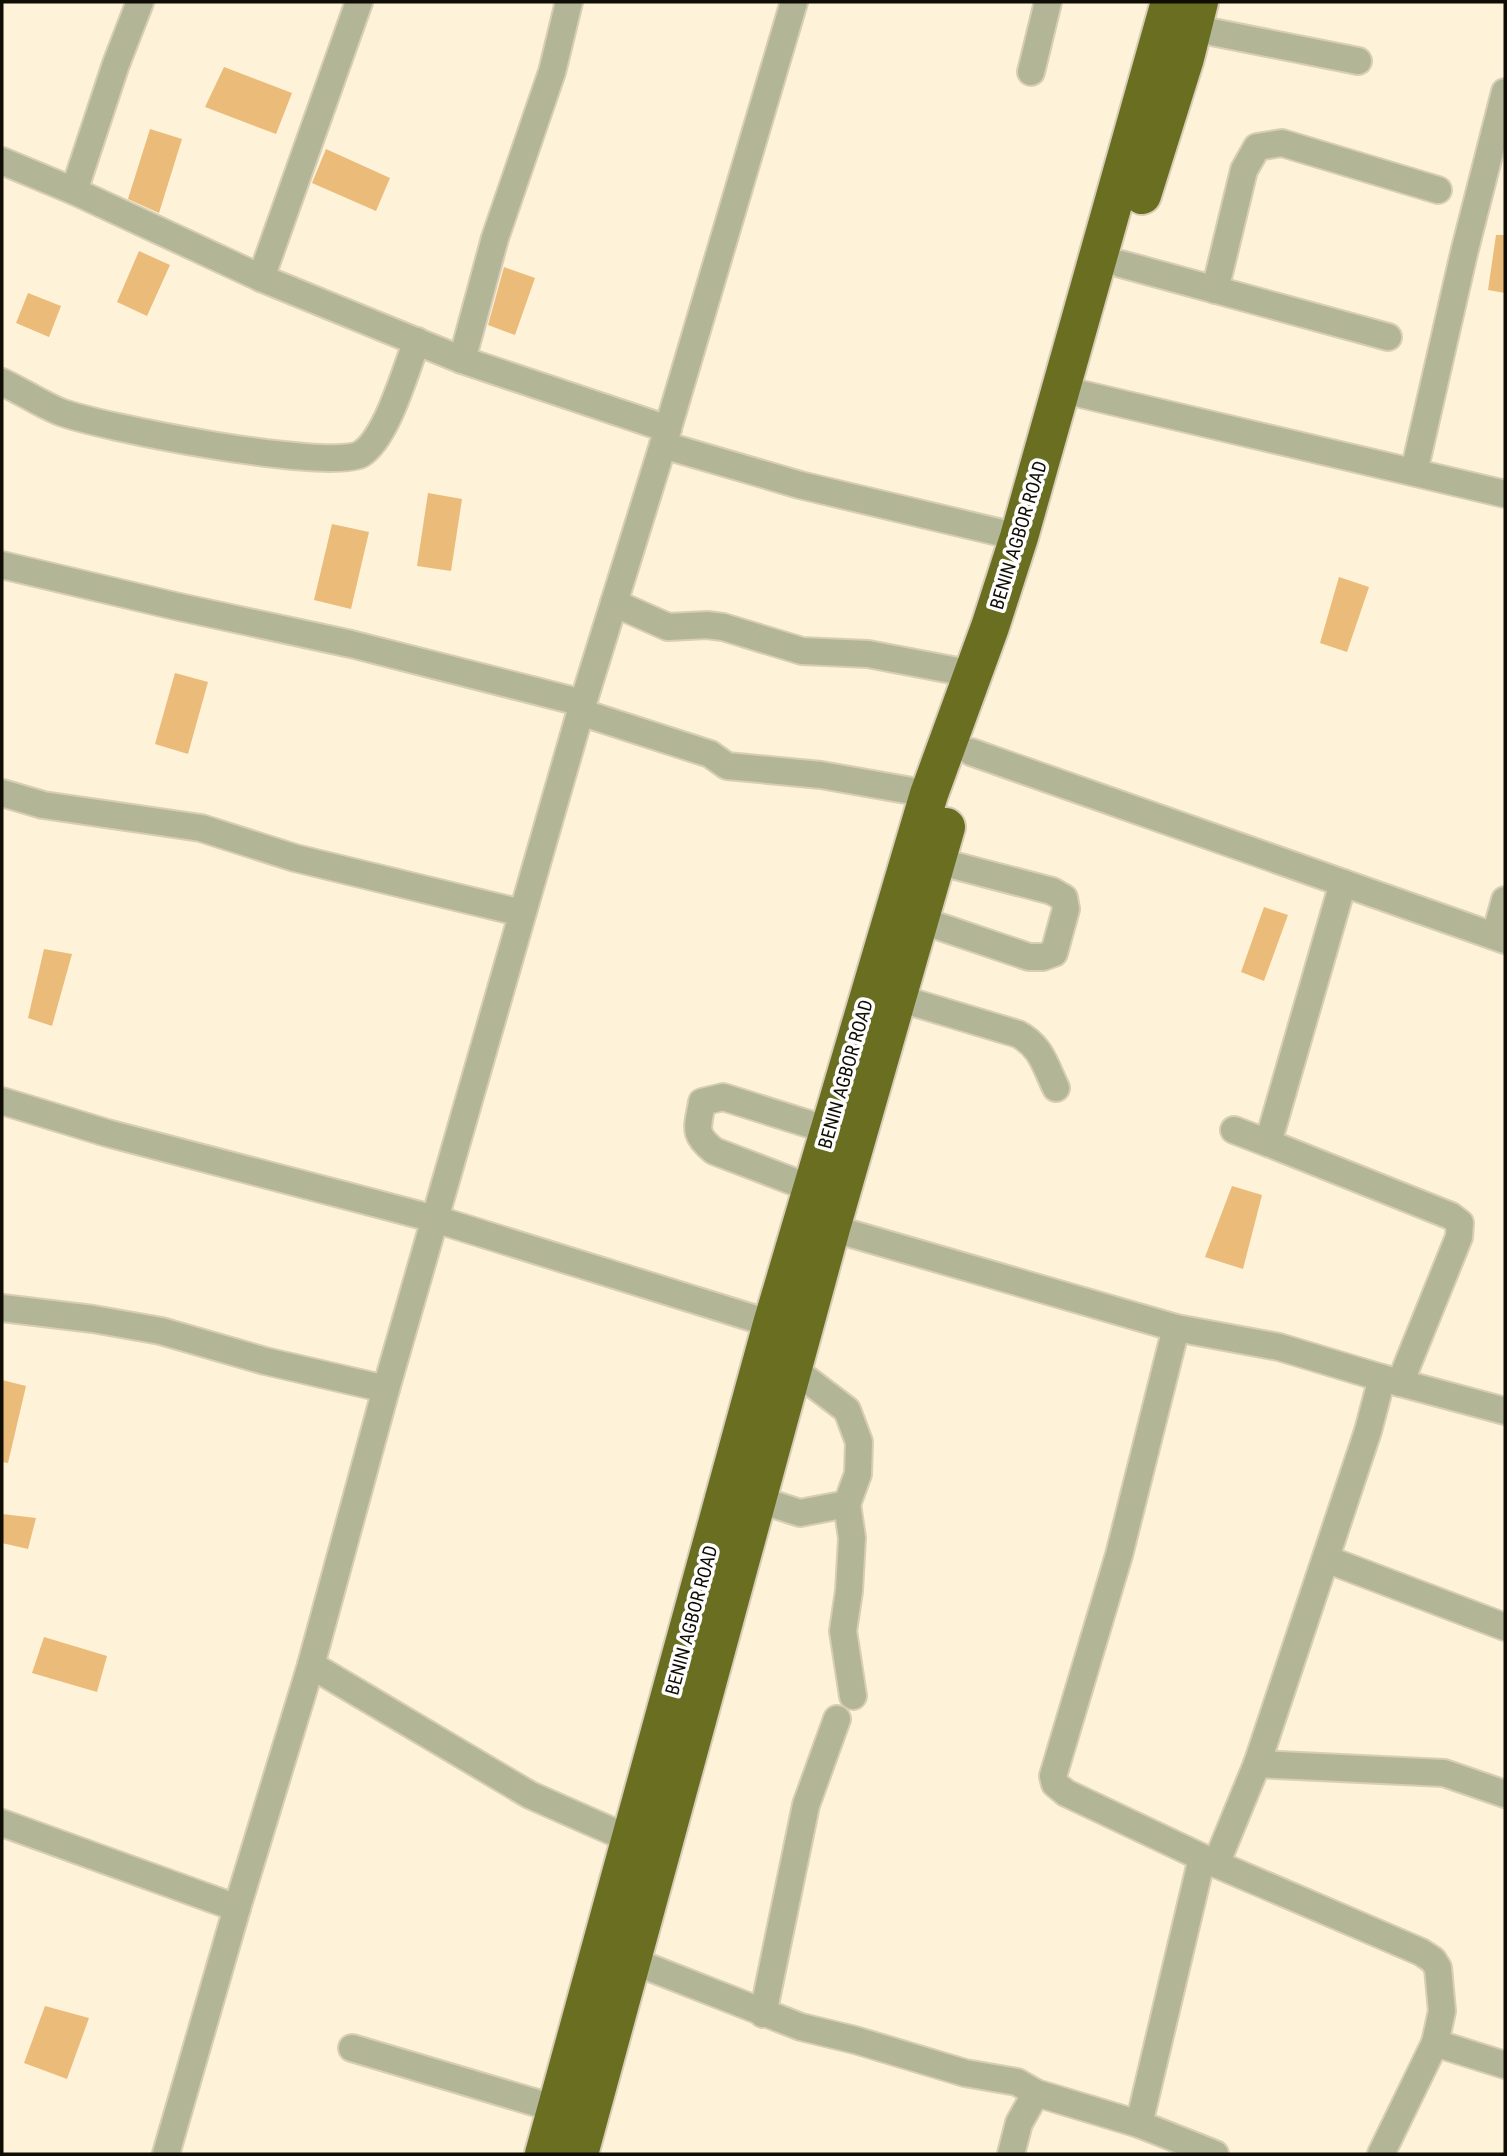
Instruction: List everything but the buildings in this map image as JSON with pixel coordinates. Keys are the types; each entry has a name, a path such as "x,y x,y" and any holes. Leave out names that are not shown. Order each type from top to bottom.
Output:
{"highway":[{"name":"BENIN AGBOR ROAD","path":"544,2154 557,2109 615,1958 757,1499 831,1227 955,798 1012,638 1121,264 1187,10"},
{"name":"BENIN AGBOR ROAD","path":"579,2154 615,1958 632,1840 772,1324 929,794 1019,537 1187,10"}],"street":[{"path":"74,191 116,64 140,2"},
{"path":"261,278 359,2"},
{"path":"462,360 495,238 552,72 569,2"},
{"path":"166,2154 311,1665 386,1390 581,708 666,437 794,2"},
{"path":"1031,72 1048,2"},
{"path":"1187,10 1358,61"},
{"path":"1414,472 1497,155 1505,92"},
{"path":"1215,290 1244,170 1257,147 1282,143 1438,190"},
{"path":"2,161 74,191 261,278 462,360 666,437 800,485 1019,537"},
{"path":"1121,264 1388,337"},
{"path":"2,382 58,411 120,429 253,452 344,459 360,455 383,429 417,341"},
{"path":"1081,394 1505,494"},
{"path":"2,565 351,644 581,708 710,754 727,766 821,775 929,794"},
{"path":"614,603 668,627 723,627 802,651 868,654 973,674"},
{"path":"971,752 1500,938 1505,900"},
{"path":"2,793 43,805 201,828 295,858 523,913"},
{"path":"920,920 1029,957 1054,953 1066,909 1064,898 1052,891 937,861"},
{"path":"1268,1143 1343,883"},
{"path":"898,998 1018,1034 1031,1041 1038,1049 1056,1088"},
{"path":"813,1189 714,1151 703,1142 698,1132 702,1102 723,1097 828,1130"},
{"path":"2,1101 107,1133 435,1219 772,1324"},
{"path":"1139,2124 1209,1861 1257,1764 1368,1431 1459,1237 1460,1223 1451,1216 1234,1130"},
{"path":"831,1227 1176,1328 1261,1342 1505,1412"},
{"path":"2,1308 162,1331 265,1361 386,1390"},
{"path":"1176,1328 1119,1555 1053,1776 1055,1784 1066,1793 1209,1861 1421,1952 1433,1961 1438,1968 1442,2011 1435,2043 1381,2154"},
{"path":"792,1368 847,1410 859,1441 858,1474 847,1504 852,1538 849,1591 843,1631 853,1696"},
{"path":"757,1499 800,1513 847,1504"},
{"path":"1326,1559 1505,1627"},
{"path":"311,1665 530,1795 632,1840"},
{"path":"763,2014 806,1805 836,1718"},
{"path":"1257,1764 1444,1773 1505,1794"},
{"path":"2,1823 237,1908"},
{"path":"615,1958 801,2027 965,2073 1017,2082 1036,2094 1139,2124 1215,2154"},
{"path":"1435,2043 1505,2065"},
{"path":"352,2048 557,2109"},
{"path":"1011,2154 1019,2123 1036,2094"}]}
